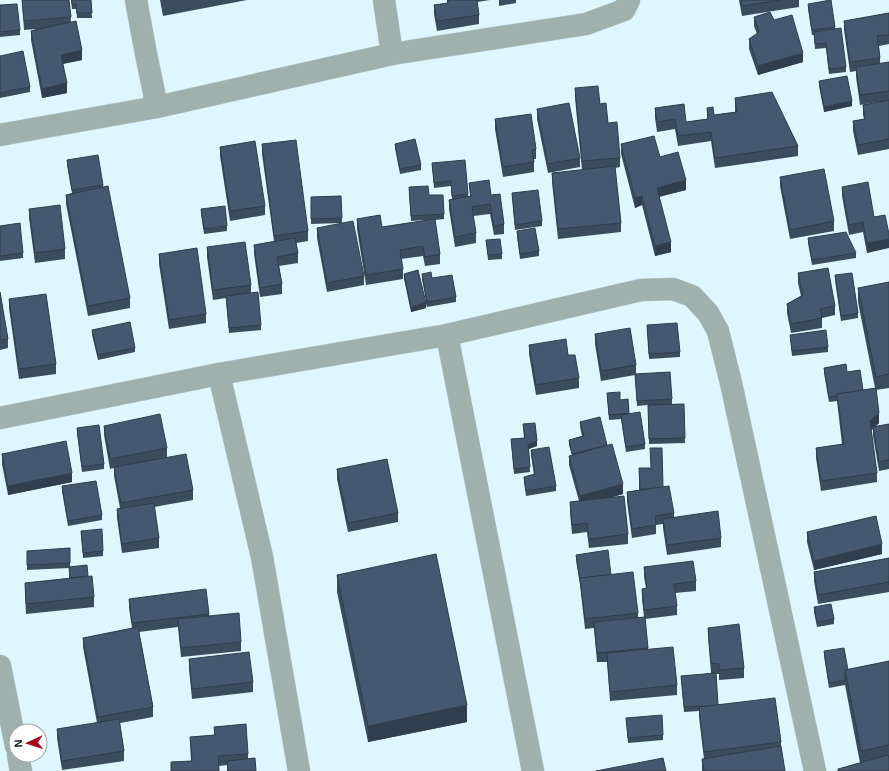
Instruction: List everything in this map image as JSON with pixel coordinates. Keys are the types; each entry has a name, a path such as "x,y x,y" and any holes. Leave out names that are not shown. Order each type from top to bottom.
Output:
{"street":[{"path":"136,0 157,107"},
{"path":"384,0 392,54"},
{"path":"0,135 157,107 392,54 586,24 624,10 629,0"},
{"path":"0,418 219,374 447,335 641,290 673,290 692,296 708,313 718,331 815,771"},
{"path":"447,335 533,771"},
{"path":"219,374 262,557 299,771"},
{"path":"0,666 11,723"}],"building":[{"path":"22,0 69,0 71,17 24,21"},
{"path":"72,0 91,0 92,13 77,13 76,4 72,4"},
{"path":"448,0 477,0 479,15 437,21 434,5 448,3"},
{"path":"741,0 780,0 742,6"},
{"path":"831,0 835,27 812,30 808,4"},
{"path":"17,4 20,30 0,32 0,5"},
{"path":"770,12 774,20 792,15 803,53 758,66 749,39 759,32 754,17"},
{"path":"889,13 889,35 877,36 880,58 850,62 844,21"},
{"path":"76,21 82,50 61,55 67,83 42,89 31,31"},
{"path":"841,28 846,67 829,69 826,43 815,44 814,32"},
{"path":"23,51 30,87 0,93 0,56"},
{"path":"889,62 889,91 860,95 856,67"},
{"path":"847,76 852,101 824,107 819,81"},
{"path":"598,86 600,104 606,103 608,123 617,122 620,158 582,161 575,88"},
{"path":"772,92 798,146 715,158 711,132 678,136 675,119 657,122 655,108 684,104 686,122 708,119 707,108 713,107 714,115 737,112 735,98"},
{"path":"889,100 889,139 858,145 853,121 865,119 863,105"},
{"path":"569,103 580,158 548,164 537,109"},
{"path":"531,114 536,149 532,150 534,162 503,167 495,119"},
{"path":"654,136 660,157 678,152 686,180 657,188 671,242 655,246 642,196 635,198 621,144"},
{"path":"415,139 421,165 400,169 395,144"},
{"path":"296,140 308,231 274,236 262,144"},
{"path":"255,141 265,206 230,211 220,147"},
{"path":"98,155 103,185 72,190 67,160"},
{"path":"465,160 468,194 452,196 451,181 434,183 432,163"},
{"path":"615,166 621,223 558,229 552,173"},
{"path":"824,169 834,221 790,230 780,177"},
{"path":"489,180 491,195 500,194 504,224 494,226 490,204 472,207 476,233 455,237 449,200 471,196 469,183"},
{"path":"868,182 874,217 885,215 889,239 867,243 863,222 849,225 842,187"},
{"path":"108,186 130,298 88,306 66,195"},
{"path":"428,186 429,195 443,195 444,214 411,216 409,187"},
{"path":"538,190 542,221 515,225 512,193"},
{"path":"341,196 342,218 311,219 311,197"},
{"path":"60,205 65,249 35,253 29,209"},
{"path":"225,206 227,226 204,229 201,209"},
{"path":"380,215 382,227 435,219 440,254 425,257 423,246 400,250 403,269 366,275 357,219"},
{"path":"353,221 364,276 327,283 317,228"},
{"path":"20,223 23,253 0,256 0,226"},
{"path":"535,228 539,251 520,254 517,231"},
{"path":"846,232 856,253 812,260 808,238"},
{"path":"295,238 298,253 277,257 282,284 260,288 254,245"},
{"path":"500,239 502,254 488,255 486,240"},
{"path":"245,242 251,285 213,290 207,247"},
{"path":"197,248 206,314 169,320 159,254"},
{"path":"828,268 835,306 820,309 822,318 791,324 787,304 803,295 798,273"},
{"path":"418,270 426,303 411,307 404,274"},
{"path":"431,272 432,278 452,275 456,297 427,302 422,274"},
{"path":"852,273 858,313 841,316 835,275"},
{"path":"889,282 889,374 876,377 858,288"},
{"path":"0,292 8,339 0,340"},
{"path":"258,292 261,325 229,328 226,296"},
{"path":"46,294 56,364 19,369 9,299"},
{"path":"130,322 135,348 98,355 92,330"},
{"path":"677,323 680,352 649,354 647,325"},
{"path":"630,328 636,365 601,371 595,334"},
{"path":"826,330 828,347 792,351 790,335"},
{"path":"566,339 568,355 575,355 579,378 536,385 529,345"},
{"path":"846,364 847,372 860,370 863,390 837,394 837,396 829,397 824,368"},
{"path":"670,372 672,399 637,401 635,374"},
{"path":"876,388 879,413 870,421 877,473 821,481 816,448 844,444 837,394"},
{"path":"620,392 620,400 628,399 629,413 609,415 607,393"},
{"path":"684,404 685,438 649,439 648,405"},
{"path":"640,412 645,444 626,447 621,415"},
{"path":"160,414 167,448 110,459 104,426"},
{"path":"600,417 607,445 572,454 569,440 584,436 580,422"},
{"path":"535,423 537,441 528,444 530,467 514,469 511,439 525,438 523,424"},
{"path":"889,424 889,460 879,462 873,427"},
{"path":"99,425 104,464 82,467 77,428"},
{"path":"66,441 72,473 8,486 2,454"},
{"path":"612,444 623,484 580,496 569,456"},
{"path":"549,447 556,486 526,491 524,477 535,474 531,450"},
{"path":"650,448 662,448 663,487 640,489 639,468 651,468"},
{"path":"186,454 193,490 121,503 114,467"},
{"path":"387,459 398,513 348,523 337,469"},
{"path":"96,481 102,515 68,521 62,486"},
{"path":"669,486 674,513 655,516 656,525 632,529 627,492"},
{"path":"624,496 628,534 589,539 587,523 572,525 570,502"},
{"path":"154,503 159,538 122,544 117,509"},
{"path":"718,511 721,538 667,545 663,519"},
{"path":"876,516 882,544 814,561 807,532"},
{"path":"102,529 103,551 83,553 81,531"},
{"path":"70,548 70,563 27,565 27,551"},
{"path":"608,550 611,575 580,578 580,580 576,555"},
{"path":"436,554 467,705 368,726 337,575"},
{"path":"889,558 889,582 818,595 814,572"},
{"path":"693,561 696,581 674,584 677,606 644,610 642,589 647,588 644,567"},
{"path":"87,565 88,576 70,578 69,567"},
{"path":"633,572 638,613 585,619 580,578"},
{"path":"92,576 94,597 26,604 25,583"},
{"path":"206,589 209,614 132,623 129,599"},
{"path":"831,604 834,619 817,622 814,607"},
{"path":"239,613 241,642 181,648 178,619"},
{"path":"645,617 648,648 597,653 594,622"},
{"path":"739,624 744,668 719,670 719,664 711,663 708,628"},
{"path":"138,627 153,707 98,717 83,638"},
{"path":"673,647 677,685 610,692 607,653"},
{"path":"844,648 848,670 845,670 845,680 829,683 824,651"},
{"path":"249,652 253,682 192,689 189,659"},
{"path":"889,661 889,745 861,751 845,670"},
{"path":"716,673 718,705 684,707 681,676"},
{"path":"775,698 781,742 704,752 699,707"},
{"path":"662,715 663,735 628,738 626,718"},
{"path":"119,719 124,751 62,761 57,729"},
{"path":"246,724 248,754 218,756 219,771 171,771 171,762 192,761 190,737 215,735 214,727"},
{"path":"781,746 785,771 704,771 702,759"},
{"path":"888,755 889,771 838,771 838,769"},
{"path":"255,758 256,771 228,771 227,761"},
{"path":"663,758 666,771 596,771"}]}
